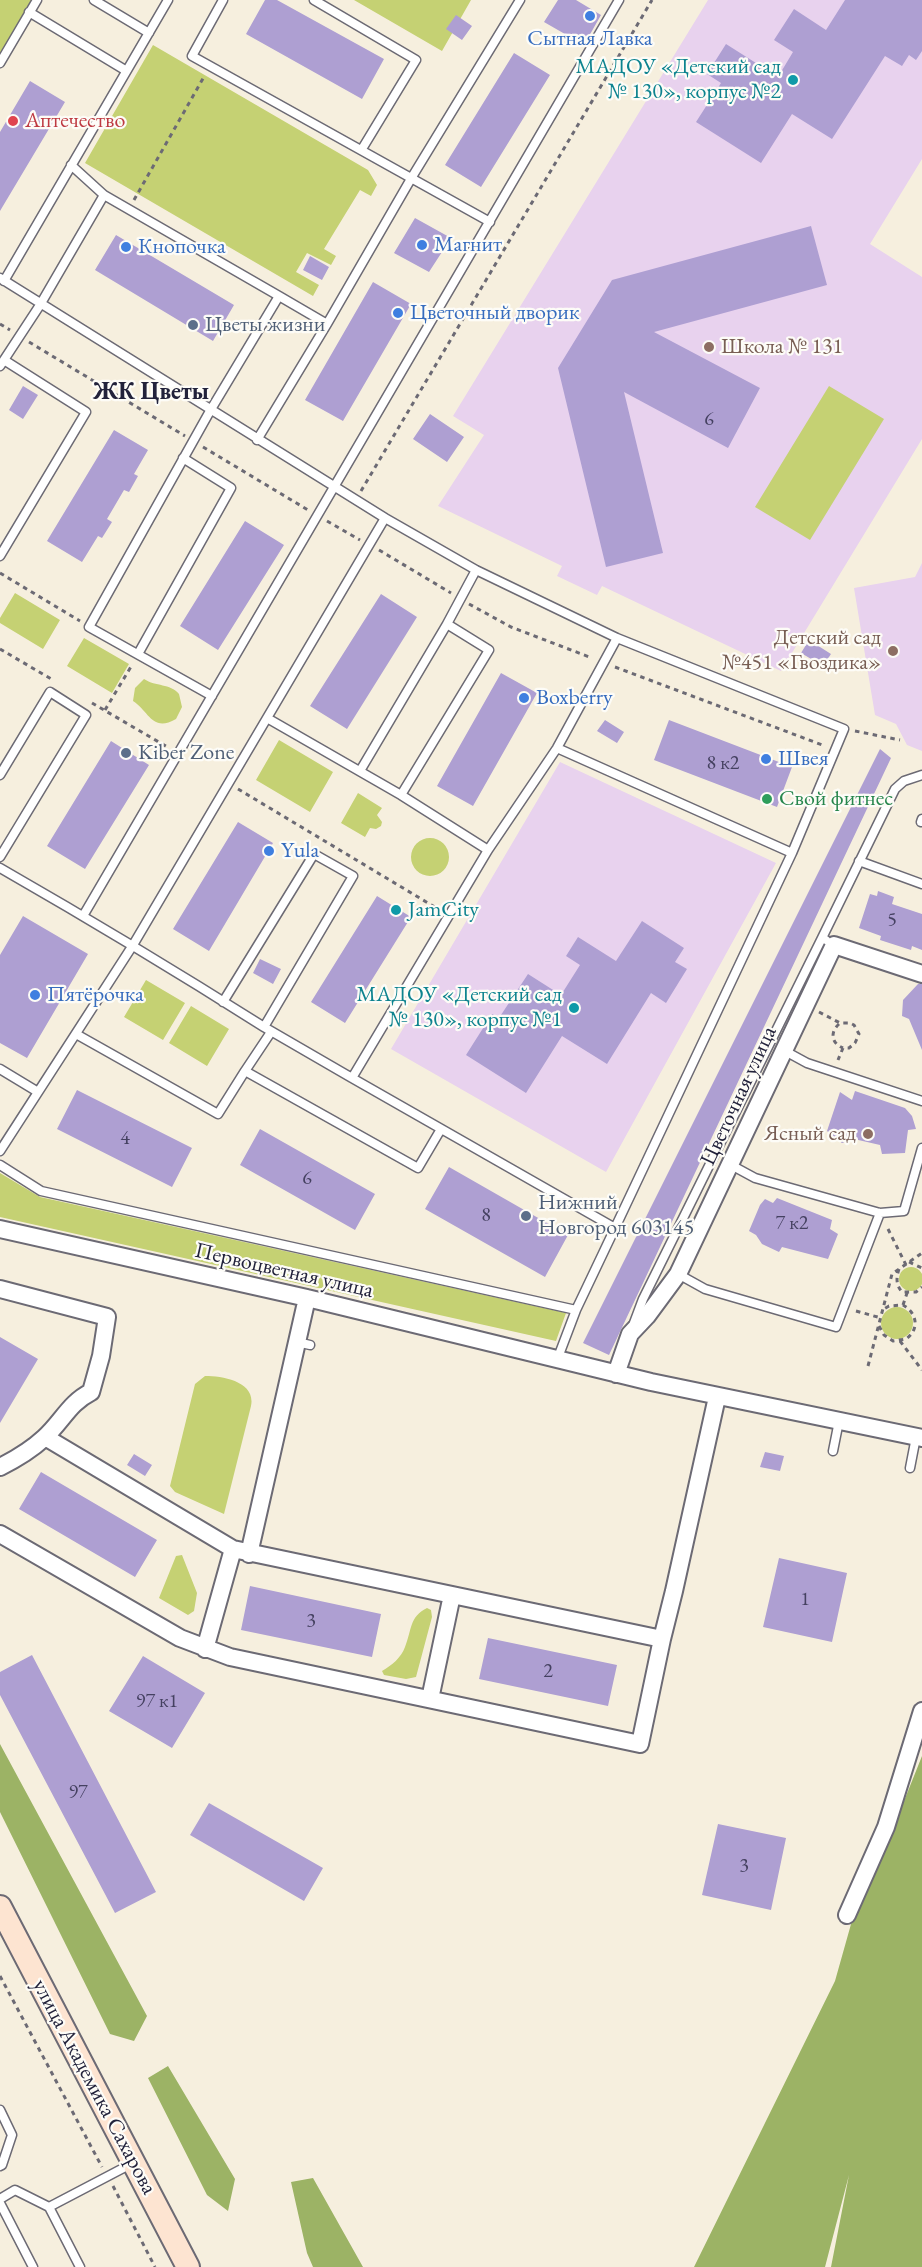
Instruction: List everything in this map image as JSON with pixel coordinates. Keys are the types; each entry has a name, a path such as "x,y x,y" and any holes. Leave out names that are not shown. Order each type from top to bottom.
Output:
{"main road":[{"name":"улица Академика Сахарова","path":"0,1907 188,2267"}],"street":[{"path":"828,941 922,974"},
{"name":"Цветочная улица","path":"616,1374 630,1334 647,1316 678,1274 806,1005 828,941"},
{"name":"Первоцветная улица","path":"0,1229 307,1298 717,1397 919,1438"},
{"path":"0,1289 107,1317 92,1392 77,1399 45,1437 24,1454 0,1467"},
{"path":"206,1649 241,1552 303,1343 307,1298"},
{"path":"0,1534 180,1638 230,1657 640,1744 671,1590 717,1397"},
{"path":"45,1437 241,1552 662,1639"},
{"path":"430,1699 452,1595"},
{"path":"847,1915 886,1827 922,1711"}],"lane":[{"path":"0,63 37,0"},
{"path":"94,0 149,33"},
{"path":"168,0 2,280 256,440 476,570 617,638 844,729 792,853 576,1310 557,1360"},
{"path":"223,0 192,56 490,222"},
{"path":"314,0 416,60 362,149"},
{"path":"256,440 520,0"},
{"path":"83,916 619,0"},
{"path":"29,12 125,70"},
{"path":"71,165 105,195 327,324"},
{"path":"0,556 86,411 2,363 105,195"},
{"path":"212,696 89,627 183,458 279,296"},
{"path":"138,654 231,488 183,458"},
{"path":"0,1151 133,945 385,518"},
{"path":"360,771 447,624 476,570"},
{"path":"401,795 489,650 447,624"},
{"path":"352,1078 489,850 557,748 617,638"},
{"path":"0,774 50,692 86,715 0,857"},
{"path":"267,718 401,795 489,850"},
{"path":"557,748 792,853"},
{"path":"630,1334 643,1299 828,941 859,861 895,789 904,781 922,775"},
{"path":"76,1034 218,1114 245,1071 353,876 314,854 223,1002"},
{"path":"859,861 922,884"},
{"path":"0,868 133,945 267,1030 615,1227"},
{"path":"785,1051 807,1063 922,1101"},
{"path":"0,1069 38,1092"},
{"path":"245,1071 418,1168 441,1129"},
{"path":"731,1165 755,1178 880,1213 904,1211 922,1148"},
{"path":"0,1165 40,1191 576,1310"},
{"path":"678,1274 705,1289 836,1327 880,1213"},
{"path":"833,1451 839,1421"},
{"path":"910,1468 919,1438"},
{"path":"0,2110 12,2135 0,2166"},
{"path":"49,2207 134,2163"},
{"path":"33,2267 0,2201 15,2190 49,2207 80,2267"}],"path":[{"path":"355,500 651,0"},
{"path":"129,209 210,66"},
{"path":"0,324 318,516 511,627 835,750"},
{"path":"0,573 89,627"},
{"path":"105,710 138,654"},
{"path":"844,729 900,740"},
{"path":"229,784 449,915"},
{"path":"806,1005 840,1023 854,1025 858,1034 852,1046 843,1048 836,1044 832,1036 834,1029 840,1023"},
{"path":"833,1072 843,1048"},
{"path":"889,1232 908,1263 922,1268"},
{"path":"868,1366 892,1274 922,1253"},
{"path":"899,1269 897,1284 902,1292 916,1292 922,1287"},
{"path":"903,1305 907,1293"},
{"path":"879,1325 889,1339 900,1341 910,1336 916,1322 912,1312 903,1305 889,1306 883,1310"},
{"path":"858,1312 880,1318"},
{"path":"900,1341 922,1370"},
{"path":"0,1977 155,2267"}],"shaded area":[{"name":"Школа № 131","path":"708,0 922,0 922,159 870,244 922,277 922,439 781,671 602,586 597,595 557,576 562,566 438,506 484,435 453,416"},
{"name":"Детский сад №451 «Гвоздика»","path":"922,563 922,751 907,745 896,724 875,715 854,588 915,577"},
{"path":"560,762 776,863 606,1172 391,1049"}],"green space":[{"path":"0,0 33,0 0,55"},
{"path":"354,0 471,0 442,51"},
{"path":"153,45 368,170 377,185 371,196 360,190 324,249 336,256 331,265 307,253 296,272 319,285 313,296 85,163"},
{"path":"829,386 884,419 810,540 755,507"},
{"path":"15,593 60,620 43,649 0,623 0,618"},
{"path":"84,638 129,664 112,693 67,666"},
{"path":"144,679 171,688 179,694 182,707 176,719 168,723 156,722 133,701 135,688"},
{"path":"279,740 333,772 310,812 256,780"},
{"path":"358,793 382,808 377,815 382,822 381,826 376,829 370,828 365,837 341,823"},
{"path":"430,838 443,844 449,857 443,870 430,876 417,870 411,857 417,844"},
{"path":"146,980 185,1003 163,1040 124,1017"},
{"path":"191,1006 229,1029 207,1066 169,1043"},
{"path":"0,1173 40,1197 566,1313 556,1341 0,1217"},
{"path":"911,1267 916,1268 922,1274 922,1284 916,1290 911,1291 906,1290 900,1284 899,1279 900,1274 906,1268"},
{"path":"897,1307 908,1312 913,1323 908,1334 897,1339 886,1334 881,1323 886,1312"},
{"path":"205,1376 221,1377 237,1382 249,1391 251,1398 251,1406 224,1514 175,1492 170,1486 195,1384"},
{"path":"182,1555 197,1593 194,1611 188,1615 159,1598 176,1556"},
{"path":"427,1608 431,1610 432,1617 416,1677 406,1679 384,1675 382,1671 401,1655 414,1620"},
{"path":"0,1744 147,2016 134,2041 110,2034 0,1812"},
{"path":"922,1756 922,2267 831,2267 849,2175 825,2267 694,2267 835,1981 873,1846 896,1821"},
{"path":"168,2066 235,2179 228,2211 207,2195 148,2078"},
{"path":"313,2178 363,2267 313,2267 307,2253 291,2182"}],"building":[{"path":"265,0 277,0 384,59 362,99 246,34"},
{"path":"558,0 576,0 601,15 584,45 544,22"},
{"name":"МАДОУ «Детский сад № 130», корпус №2","path":"845,0 922,0 922,51 916,60 909,55 902,66 885,56 832,139 792,114 761,163 696,122 721,83 707,74 726,44 778,77 793,52 774,40 794,9 826,30"},
{"path":"456,15 472,26 462,40 446,29"},
{"path":"514,53 550,75 481,187 445,165"},
{"path":"30,81 65,102 0,211 0,132"},
{"name":"Магнит","path":"415,218 451,238 429,272 394,253"},
{"path":"811,226 827,285 654,332 760,388 728,448 624,392 663,553 606,567 558,368 612,280"},
{"path":"116,235 234,305 213,341 95,270"},
{"path":"310,256 329,267 322,280 303,270"},
{"path":"373,282 411,304 343,421 305,400"},
{"path":"23,386 38,395 23,419 9,410"},
{"path":"430,414 464,437 447,462 413,439"},
{"path":"114,430 148,450 134,474 138,476 129,492 124,490 107,519 112,522 102,538 98,536 82,562 47,541"},
{"path":"245,521 284,545 218,650 180,626"},
{"path":"381,594 417,617 347,729 310,706"},
{"path":"809,640 831,654 823,666 801,653"},
{"path":"501,673 537,693 473,806 437,786"},
{"path":"605,720 624,732 617,743 597,731"},
{"path":"669,720 792,767 777,807 654,760"},
{"path":"111,741 149,765 85,869 47,846"},
{"path":"880,749 891,758 609,1355 583,1343"},
{"path":"238,822 273,843 209,951 173,929"},
{"path":"878,891 894,897 892,904 922,914 922,950 912,946 911,950 880,940 881,936 859,928 870,894 877,896"},
{"path":"377,896 411,917 345,1023 311,1002"},
{"path":"23,916 88,954 27,1058 0,1043 0,955"},
{"name":"МАДОУ «Детский сад № 130», корпус №1","path":"642,921 684,948 675,962 687,969 666,1003 651,993 607,1064 562,1036 526,1093 466,1055 492,1014 499,1018 528,974 561,995 580,965 566,956 578,937 616,961"},
{"path":"260,959 281,969 273,984 253,973"},
{"path":"918,984 922,984 922,1050 909,1019 902,1016 903,1000"},
{"path":"77,1090 192,1148 172,1187 57,1129"},
{"path":"855,1091 905,1108 912,1116 916,1129 908,1130 905,1153 882,1154 880,1145 854,1139 842,1143 827,1131 840,1092 852,1100"},
{"path":"260,1129 375,1194 355,1230 240,1165"},
{"path":"449,1167 568,1235 545,1277 425,1209"},
{"path":"777,1198 832,1220 830,1229 838,1234 828,1259 782,1247 779,1252 762,1244 756,1235 749,1231 765,1199 773,1203"},
{"path":"0,1337 38,1359 0,1423"},
{"path":"765,1452 784,1456 780,1471 760,1467"},
{"path":"134,1454 152,1465 145,1476 127,1465"},
{"path":"41,1472 157,1540 135,1577 19,1509"},
{"path":"779,1558 847,1573 832,1642 763,1627"},
{"path":"250,1586 381,1614 372,1657 241,1630"},
{"path":"488,1638 617,1665 608,1706 479,1679"},
{"path":"32,1655 156,1892 115,1913 0,1695 0,1672"},
{"path":"143,1656 205,1693 172,1748 109,1711"},
{"path":"209,1803 323,1868 304,1901 190,1835"},
{"path":"718,1824 786,1838 771,1910 702,1895"}],"place":[{"name":"Сытная Лавка","path":"590,16"},
{"name":"МАДОУ «Детский сад № 130», корпус №2","path":"793,80"},
{"name":"Аптечество","path":"13,121"},
{"name":"Магнит","path":"422,245"},
{"name":"Кнопочка","path":"126,247"},
{"name":"Цветочный дворик","path":"398,313"},
{"name":"Цветы жизни","path":"193,325"},
{"name":"Школа № 131","path":"709,347"},
{"name":"Детский сад №451 «Гвоздика»","path":"893,651"},
{"name":"Boxberry","path":"524,698"},
{"name":"Kiber Zone","path":"126,753"},
{"name":"Швея","path":"766,759"},
{"name":"Свой фитнес","path":"767,799"},
{"name":"Yula","path":"269,851"},
{"name":"JamCity","path":"396,910"},
{"name":"Пятёрочка","path":"35,995"},
{"name":"МАДОУ «Детский сад № 130», корпус №1","path":"574,1008"},
{"name":"Ясный сад","path":"868,1134"},
{"name":"Нижний Новгород 603145","path":"526,1216"}],"district":[{"name":"ЖК Цветы","path":"151,392"}]}
